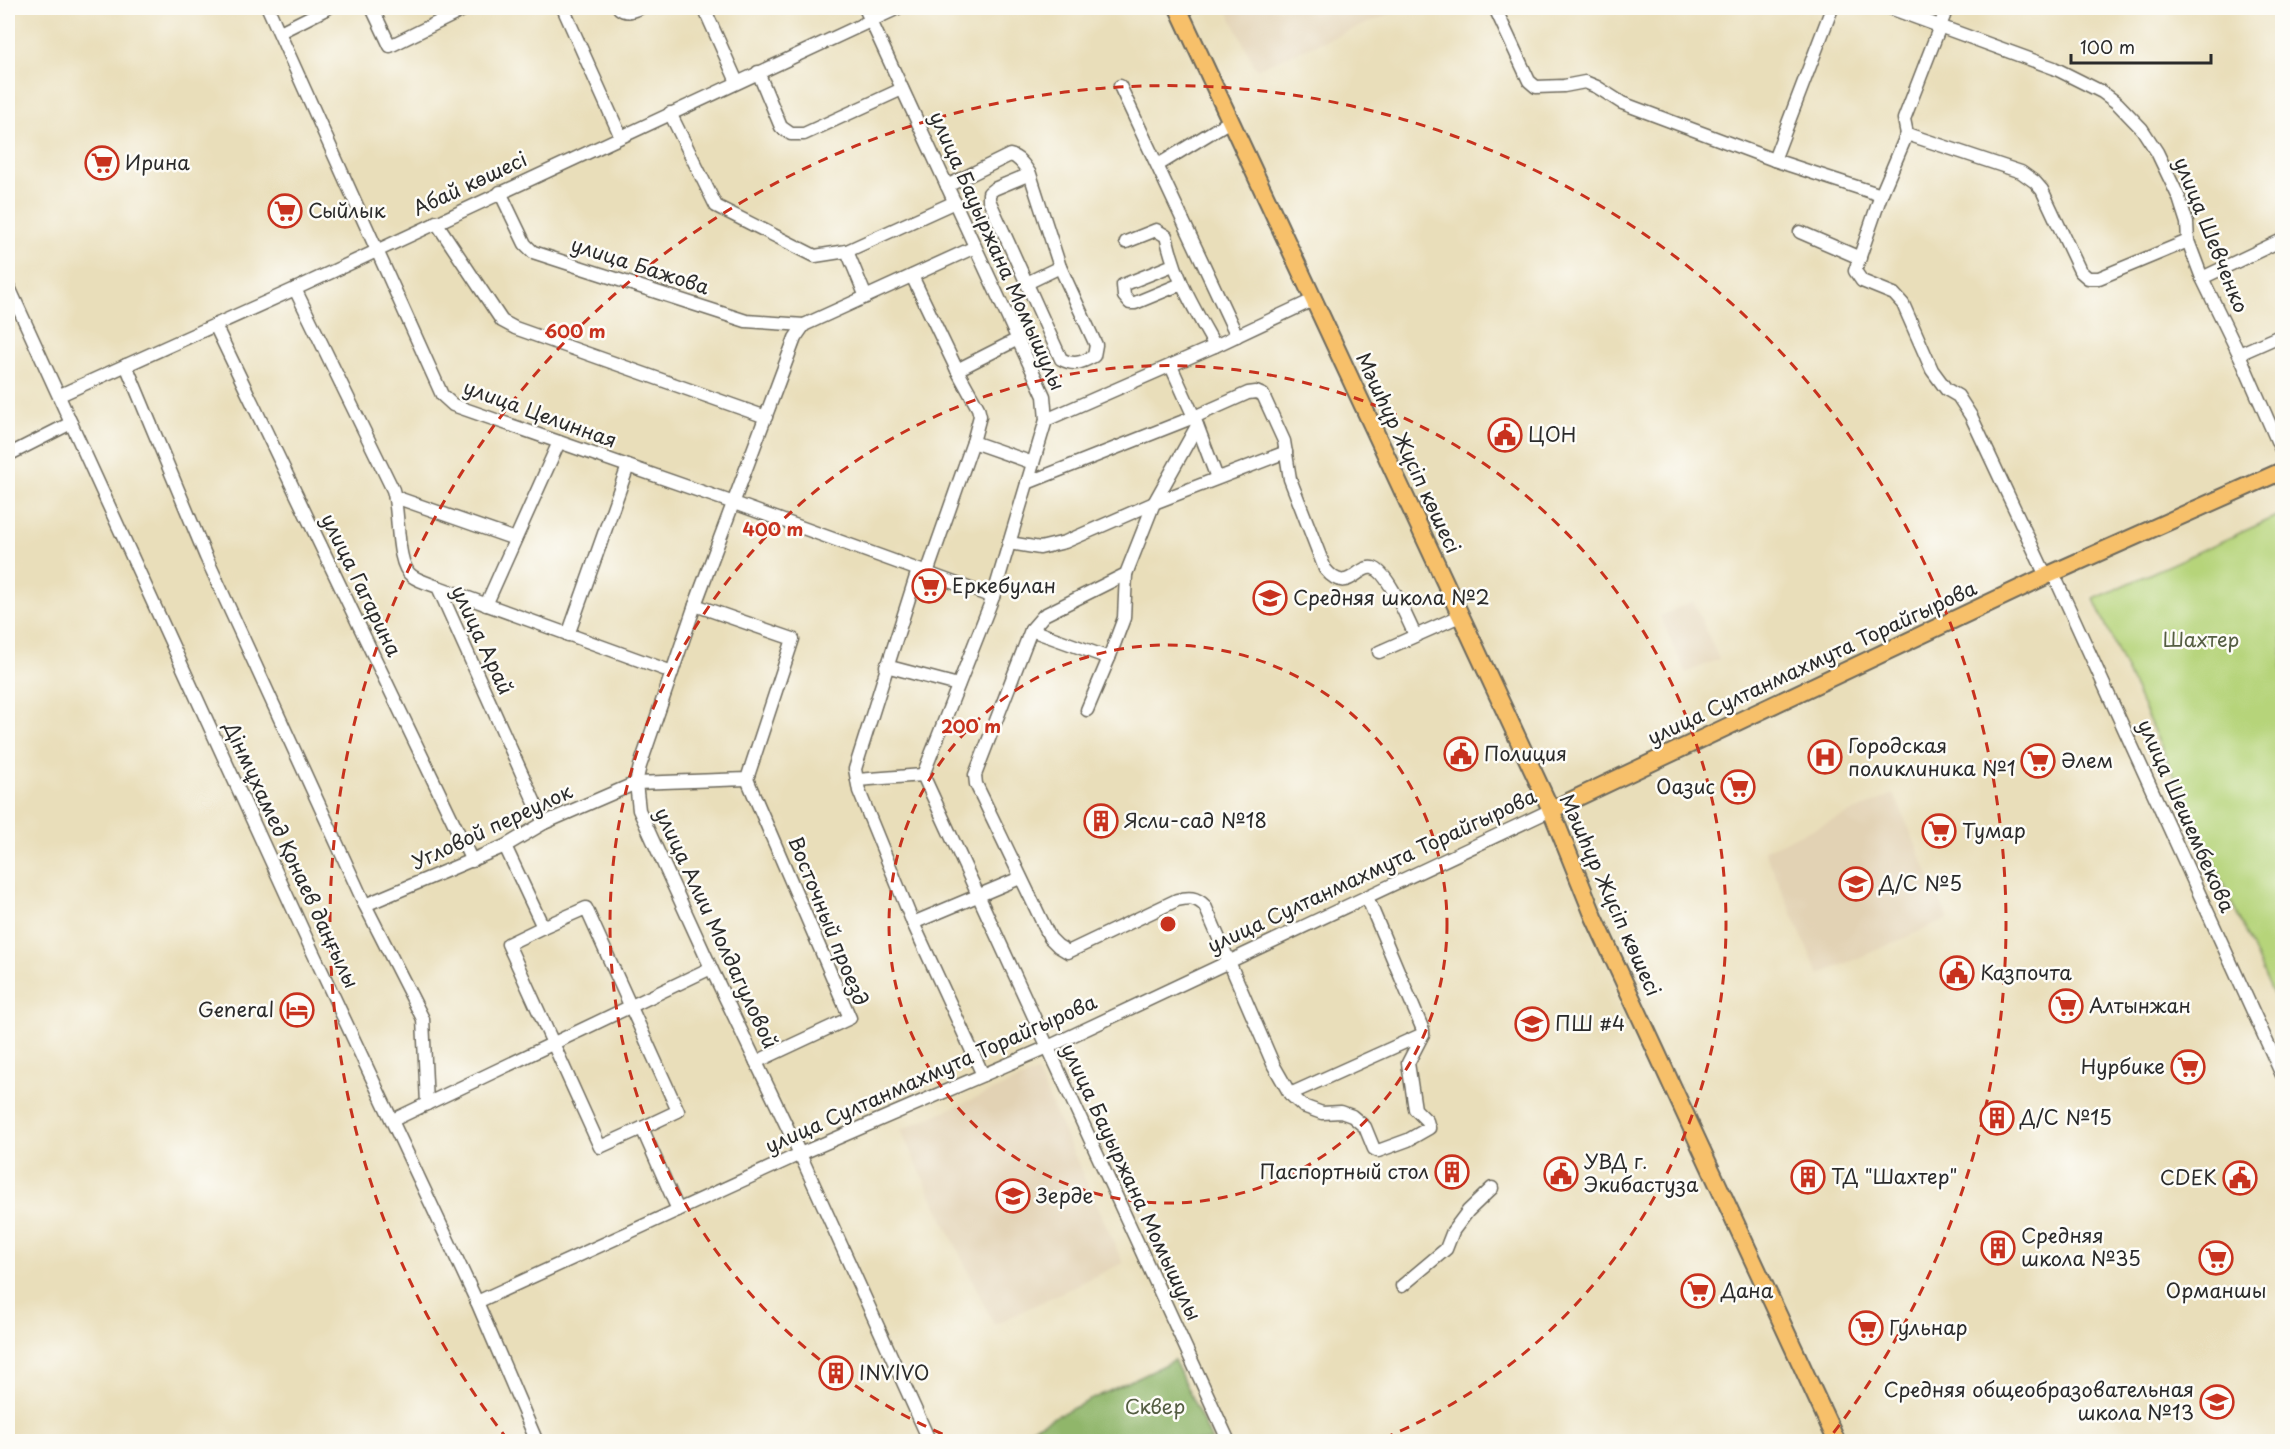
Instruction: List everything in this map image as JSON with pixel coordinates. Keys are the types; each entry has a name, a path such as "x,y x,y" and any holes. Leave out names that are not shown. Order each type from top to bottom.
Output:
{"main road":[{"name":"Мәшһүр Жүсіп көшесі","path":"1178,8 1551,810 1594,917 1837,1442"},
{"name":"улица Султанмахмута Торайгырова","path":"1551,810 2049,575 2283,471"}],"street":[{"name":"улица Целинная","path":"268,8 442,395 453,405 734,503 993,597"},
{"path":"280,32 328,8"},
{"path":"372,8 390,46 463,10 462,8"},
{"path":"563,8 620,135"},
{"path":"619,8 630,12 640,8"},
{"path":"704,8 737,82"},
{"name":"улица Бауыржана Момышулы","path":"865,8 1044,396 1046,420 993,597 923,775 1229,1442"},
{"name":"Абай көшесі","path":"60,395 295,289 620,135 898,8"},
{"path":"1495,8 1529,81 1536,87 1564,86 1585,82 1597,87 1622,104 1774,160 1881,195"},
{"path":"1774,160 1832,8"},
{"name":"улица Шевченко","path":"1890,8 2054,68 2102,92 2117,103 2142,129 2157,152 2179,198 2187,224 2188,241 2202,278 2240,354 2283,452"},
{"path":"1800,232 1860,258 1881,195 1907,134 1904,119 1947,8"},
{"path":"758,72 781,127 791,134 804,134 902,89"},
{"path":"1120,86 1238,336"},
{"path":"670,113 716,206 815,256 847,251 955,202"},
{"path":"1158,165 1230,121"},
{"path":"1907,134 2021,172 2035,182 2042,190 2080,271 2088,278 2099,278 2188,241"},
{"path":"947,186 1010,154 1015,156 1030,174 1060,267 1096,345 1094,356 1080,363 1069,363 1061,359 989,200 989,193 994,189 1030,174"},
{"name":"улица Бажова","path":"500,192 525,244 533,252 746,321 804,325"},
{"path":"436,222 502,321 766,417"},
{"path":"1126,242 1156,230 1166,236 1173,265 1181,284 1215,346"},
{"path":"2202,278 2283,240"},
{"path":"804,325 975,247"},
{"path":"847,251 866,297"},
{"name":"улица Шешембекова","path":"1860,258 1855,270 1858,276 1862,281 1894,294 1903,304 1932,370 1946,389 1958,396 1971,416 2049,575 2283,1075"},
{"path":"1173,265 1123,285 1124,296 1130,303 1135,303 1181,284"},
{"path":"1028,283 1060,267"},
{"path":"912,276 980,416 973,442 886,666 855,769 859,791 913,923 983,1075"},
{"name":"Дінмұхамед Қонаев даңғылы","path":"8,285 305,934 477,1302 537,1442"},
{"name":"улица Арай","path":"295,289 395,497 403,562 411,575 438,587 544,823"},
{"path":"1046,420 1238,336 1313,300"},
{"name":"улица Гагарина","path":"215,325 472,861"},
{"name":"улица Алии Молдагуловой","path":"804,325 795,338 695,605 639,766 636,783 639,810 800,1154 930,1442"},
{"path":"2240,354 2283,335"},
{"path":"957,369 1018,339"},
{"path":"126,365 206,557 364,905 423,1019 427,1104"},
{"path":"1171,366 1217,478"},
{"path":"1028,483 1195,422 1248,393 1256,392 1263,395 1284,441 1290,479 1325,569 1332,578 1340,580 1354,577 1367,568 1374,568 1380,572 1388,583 1414,635"},
{"path":"1087,710 1124,618 1126,574 1154,503 1195,422"},
{"path":"8,455 71,423"},
{"path":"486,605 558,442"},
{"path":"973,442 1033,463"},
{"path":"1009,543 1040,548 1065,542 1154,503 1286,452"},
{"path":"568,635 628,466"},
{"path":"395,497 515,539"},
{"path":"1126,574 1044,615 1031,630 975,775 976,784 1050,938 1068,952 1177,900 1188,897 1199,899 1205,906 1230,961 1274,1066 1290,1094 1303,1106 1322,1113 1341,1112 1352,1116 1365,1127 1374,1149 1378,1151 1408,1140 1429,1128 1415,1109 1408,1063 1423,1034 1367,897"},
{"path":"438,587 672,672"},
{"path":"636,783 747,779 793,639 695,605"},
{"path":"1379,652 1460,616"},
{"path":"1031,630 1109,658"},
{"path":"886,666 958,685"},
{"path":"857,780 923,775"},
{"name":"Восточный проезд","path":"747,779 850,1018 756,1062"},
{"name":"Угловой переулок","path":"364,905 472,861 505,846 544,823 636,783"},
{"name":"улица Султанмахмута Торайгырова","path":"477,1302 800,1154 1048,1047 1551,810"},
{"path":"505,846 543,927"},
{"path":"913,923 1020,878"},
{"path":"586,908 630,1007 678,1111 600,1147 508,944 586,908"},
{"path":"393,1120 711,968"},
{"path":"1290,1094 1423,1034"},
{"path":"642,1128 678,1210"},
{"path":"1402,1286 1446,1249 1453,1231 1492,1188"}],"shaded area":[{"path":"1226,8 1405,8 1256,69"},
{"path":"1693,601 1719,659 1686,673 1660,616"},
{"name":"Д/С №5","path":"1894,794 1948,919 1819,975 1764,850"},
{"name":"Зерде","path":"1037,1072 1123,1263 994,1325 900,1130"}],"green space":[{"name":"Шахтер","path":"2282,514 2282,1014 2094,599"},
{"name":"Сквер","path":"1174,1360 1212,1441 1035,1441 1037,1440 1031,1428"}],"place":[{"name":"Ирина","path":"102,163"},
{"name":"Сыйлык","path":"285,211"},
{"name":"ЦОН","path":"1505,435"},
{"name":"Еркебулан","path":"929,586"},
{"name":"Средняя школа №2","path":"1270,598"},
{"name":"Полиция","path":"1461,754"},
{"name":"Городская поликлиника №1","path":"1825,757"},
{"name":"Әлем","path":"2038,761"},
{"name":"Оазис","path":"1738,787"},
{"name":"Ясли-сад №18","path":"1101,821"},
{"name":"Тумар","path":"1939,831"},
{"name":"Д/С №5","path":"1856,884"},
{"name":"Казпочта","path":"1957,973"},
{"name":"Алтынжан","path":"2066,1006"},
{"name":"General","path":"297,1010"},
{"name":"ПШ #4","path":"1532,1024"},
{"name":"Нурбике","path":"2188,1067"},
{"name":"Д/С №15","path":"1997,1118"},
{"name":"Паспортный стол","path":"1452,1172"},
{"name":"УВД г. Экибастуза","path":"1561,1174"},
{"name":"ТД \"Шахтер\"","path":"1808,1177"},
{"name":"CDEK","path":"2240,1178"},
{"name":"Зерде","path":"1013,1196"},
{"name":"Средняя школа №35","path":"1998,1248"},
{"name":"Орманшы","path":"2216,1258"},
{"name":"Дана","path":"1698,1291"},
{"name":"Гульнар","path":"1866,1328"},
{"name":"INVIVO","path":"836,1373"},
{"name":"Средняя общеобразовательная школа №13","path":"2217,1402"}]}
